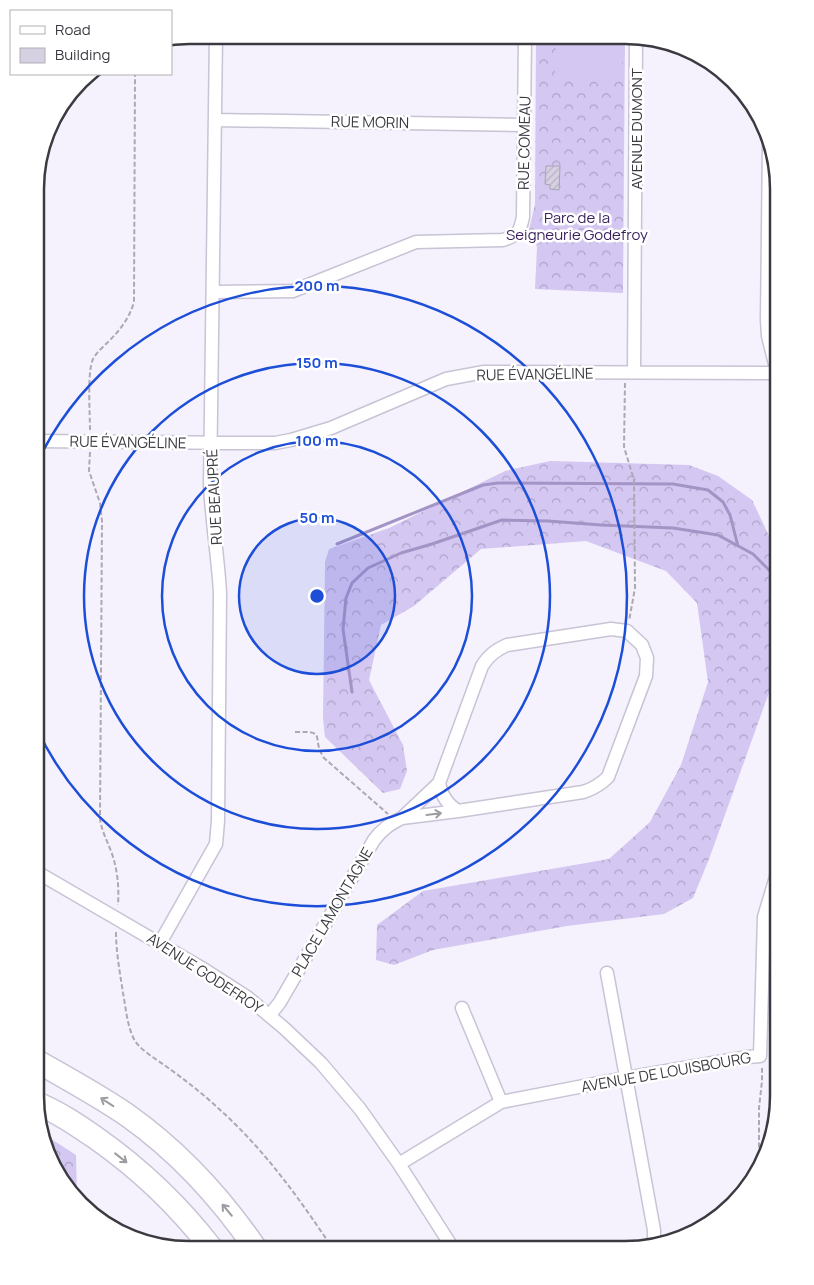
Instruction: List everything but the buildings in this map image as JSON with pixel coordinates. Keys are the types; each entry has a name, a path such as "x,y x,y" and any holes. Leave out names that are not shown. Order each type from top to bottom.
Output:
{"highway":[{"path":"44,1065 101,1098 160,1142 217,1198 250,1241"},
{"path":"45,1108 72,1122 134,1168 177,1208 205,1241"}],"street":[{"name":"RUE BEAUPRÉ","path":"160,943 209,858 216,844 217,834 220,593 219,565 211,508 216,44"},
{"name":"RUE COMEAU","path":"214,292 292,292 416,242 503,240 514,236 520,230 523,217 525,44"},
{"name":"AVENUE DUMONT","path":"630,372 636,45"},
{"name":"RUE MORIN","path":"216,120 524,125"},
{"path":"769,169 767,320 770,344"},
{"name":"RUE ÉVANGÉLINE","path":"44,441 275,443 330,428 446,379 484,372 630,372 770,376"},
{"name":"PLACE LAMONTAGNE","path":"270,1015 280,1002 374,840 381,831 402,818 439,783 482,666 489,656 497,649 507,645 611,629 627,631 642,645 647,658 646,676 608,777 600,785 583,792 402,818"},
{"path":"439,783 442,794 458,811"},
{"name":"AVENUE GODEFROY","path":"44,876 223,981 270,1015 302,1044 341,1085 399,1164 448,1241"},
{"name":"AVENUE DE LOUISBOURG","path":"399,1164 501,1102 625,1078 760,1056 764,917 770,897"},
{"path":"606,973 654,1238"},
{"path":"462,1008 501,1102"}],"path":[{"path":"90,429 91,363 96,354 125,323 134,302 135,75"},
{"path":"627,631 635,588 634,480 624,447 630,372"},
{"path":"90,453 89,472 100,503 102,521 100,819 116,866 118,885 117,909"},
{"path":"295,732 311,732 316,734 324,758 387,812"},
{"path":"117,928 119,964 126,1007 131,1033 137,1043 210,1101 250,1139 274,1166 327,1241"},
{"path":"758,1154 762,1073"}],"green space":[{"name":"Parc de la Seigneurie Godefroy","path":"536,44 625,44 623,293 535,289 537,247 529,230 535,204"},
{"path":"556,44 623,44 622,79 555,77"},
{"path":"550,461 689,465 718,476 752,500 770,538 770,690 693,898 664,914 567,926 433,950 394,965 376,960 377,925 423,891 609,859 650,822 681,765 708,682 697,603 666,571 586,541 481,549 414,606 381,625 369,680 403,745 407,771 400,789 383,793 325,737 323,718 325,562 329,549 389,528 505,471"},
{"path":"50,1138 76,1155 77,1188 63,1169"}],"waterway":[{"path":"337,544 483,485 498,483 673,484 708,490 723,502 730,515 738,546"},
{"path":"352,692 343,629 346,598 352,583 368,568 401,553 502,520 673,528 718,535 753,554 770,571"}]}
